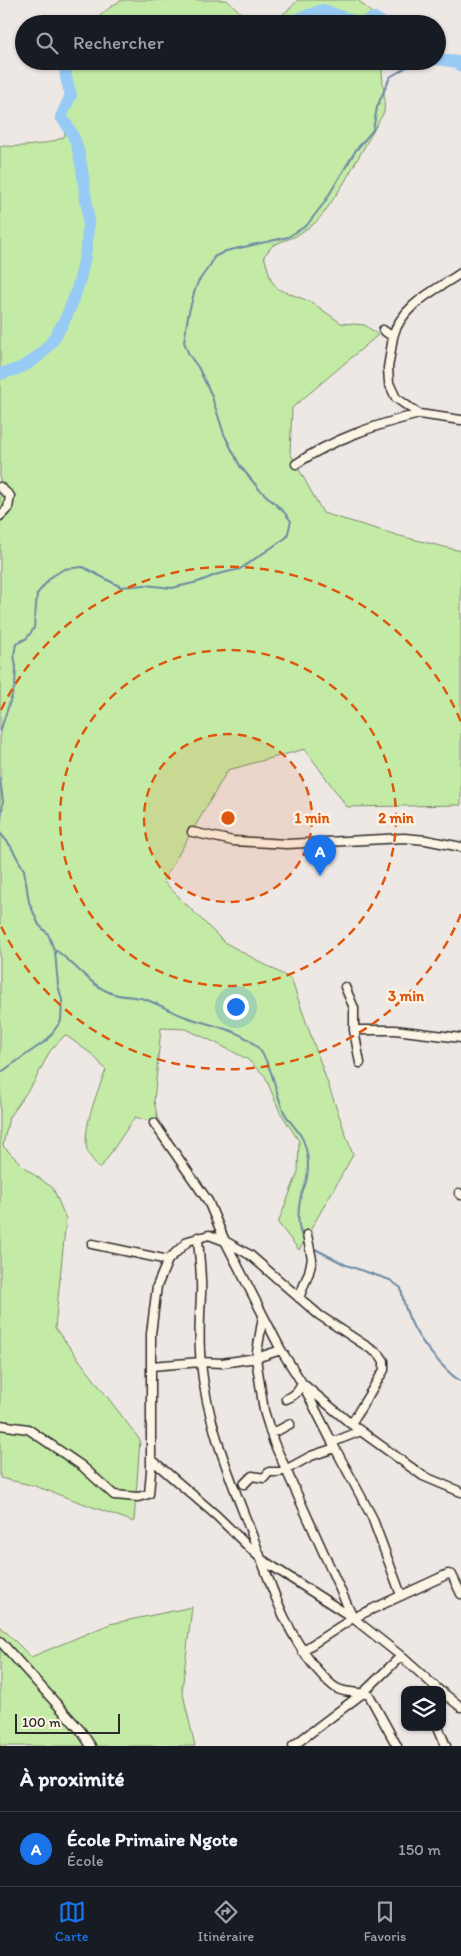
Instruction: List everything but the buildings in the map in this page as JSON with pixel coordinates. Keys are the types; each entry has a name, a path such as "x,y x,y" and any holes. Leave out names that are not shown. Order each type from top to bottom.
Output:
{"street":[{"path":"419,414 396,398 390,383 388,368 393,337 400,318 409,308 461,273"},
{"path":"383,330 393,337"},
{"path":"296,464 311,454 352,434 419,414 461,420"},
{"path":"0,487 10,496 8,508 0,516"},
{"path":"192,832 233,842 287,844 404,838 426,840 461,848"},
{"path":"345,987 354,1008 354,1030 360,1063"},
{"path":"354,1030 395,1030 461,1038"},
{"path":"154,1123 208,1201 225,1241 281,1350 302,1383 372,1517 401,1595"},
{"path":"0,1425 28,1429 82,1466 114,1495 138,1497 149,1494 151,1459 151,1334 157,1286 168,1260 188,1241 210,1235 250,1255 319,1315 380,1355 384,1361 382,1376 351,1424"},
{"path":"299,1298 310,1272 312,1259 307,1235"},
{"path":"198,1238 201,1294 198,1318 200,1362 208,1411 219,1447 274,1598 302,1651 321,1674 336,1688 369,1695 397,1746"},
{"path":"92,1244 168,1260"},
{"path":"264,1316 256,1358 264,1411 270,1432 353,1618"},
{"path":"151,1366 200,1362 222,1363 256,1358 281,1350"},
{"path":"302,1383 351,1424 423,1476 461,1492"},
{"path":"286,1399 292,1397 300,1390 302,1383"},
{"path":"270,1432 277,1432 290,1424"},
{"path":"244,1484 252,1476 264,1478 272,1471 278,1472 288,1469 361,1431"},
{"path":"151,1459 210,1510 261,1559 353,1618 401,1656 431,1686"},
{"path":"302,1651 353,1618 448,1574 452,1575 461,1594"},
{"path":"0,1641 81,1731 91,1746"},
{"path":"293,1746 362,1693 401,1656"},
{"path":"446,1695 461,1707"},
{"path":"440,1731 446,1746"}],"green space":[{"path":"123,0 227,0 243,15 101,15"},
{"path":"298,0 358,0 374,15 281,15"},
{"path":"65,70 382,70 384,112 344,183 315,223 296,236 273,245 264,256 271,280 278,289 311,302 341,323 365,325 378,335 292,408 290,453 323,513 400,536 461,551 461,805 347,807 305,749 228,770 163,881 224,942 291,979 353,1155 299,1250 278,1223 298,1172 299,1141 280,1112 265,1076 247,1059 186,1029 161,1028 154,1101 159,1124 135,1117 100,1169 87,1150 86,1141 92,1109 106,1070 93,1055 65,1035 50,1051 34,1082 9,1117 3,1146 26,1169 53,1188 66,1219 55,1328 140,1440 134,1522 35,1486 0,1478 0,146 32,145 64,137 68,109"},
{"path":"192,1607 182,1690 195,1746 0,1746 0,1626 31,1657 110,1624"}],"waterway":[{"path":"309,15 323,10 337,15"},
{"path":"446,60 458,62 461,66"},
{"path":"0,374 22,367 38,356 52,341 64,322 73,300 85,255 88,215 82,166 75,140 61,117 71,95 66,70"},
{"path":"0,732 15,686 16,667 14,655 16,644 27,638 34,628 37,594 51,577 64,569 83,567 121,587 145,585 172,588 240,569 287,537 291,521 259,489 240,466 224,434 211,394 198,367 189,355 184,342 188,316 198,282 214,257 226,251 288,237 307,225 324,203 356,150 373,130 377,107 390,77 402,70"},
{"path":"0,778 3,802 0,827"},
{"path":"0,833 10,845 24,870 29,902 39,925 48,934 55,952 58,985 62,1000 61,1021 47,1040 0,1073"},
{"path":"54,949 88,979 103,989 115,994 144,999 186,1017 226,1029 253,1042 268,1064 284,1112 297,1129 306,1149 308,1172 301,1195 298,1218 301,1235 304,1239"},
{"path":"313,1248 346,1265 390,1280 401,1288 406,1309 419,1338 447,1371 461,1381"}],"place":[{"name":"École Primaire Ngote","path":"320,876"}]}
